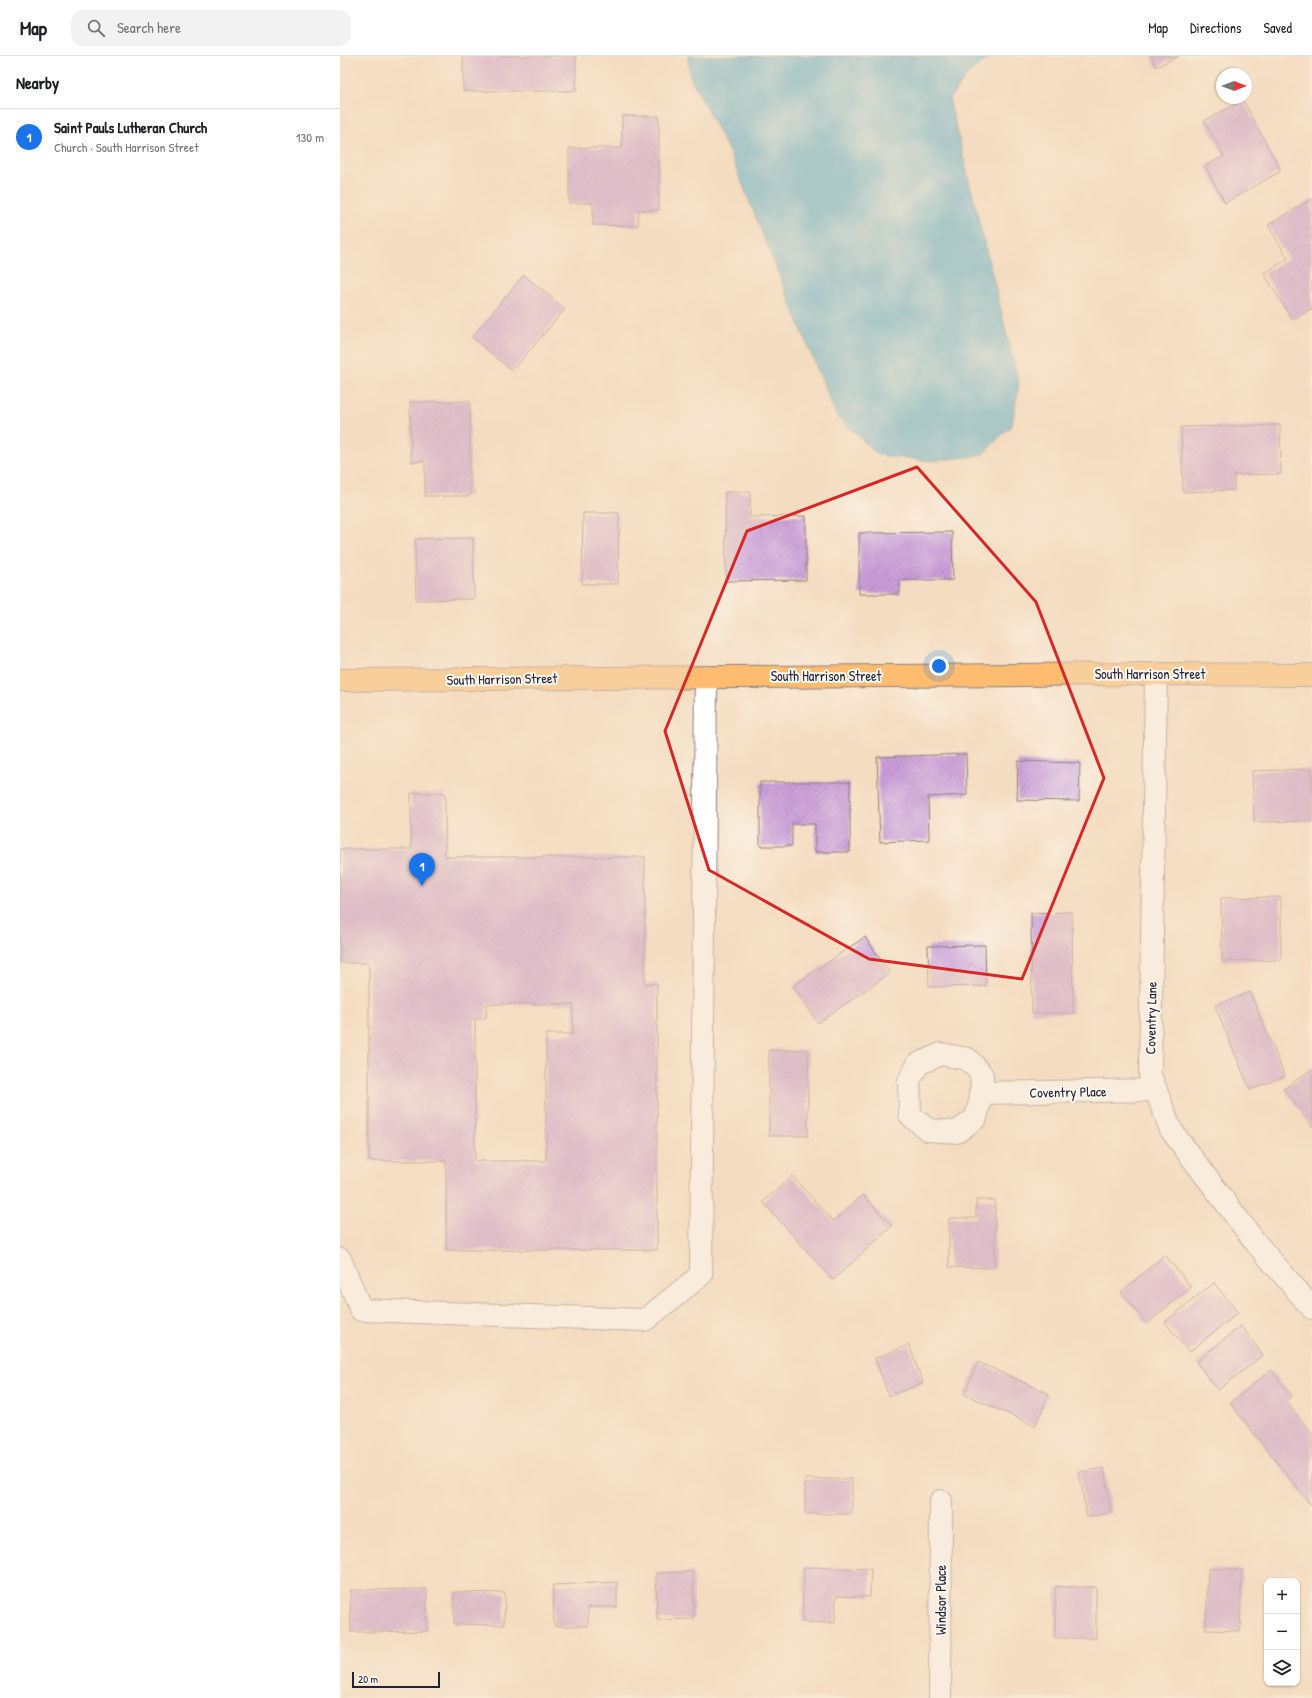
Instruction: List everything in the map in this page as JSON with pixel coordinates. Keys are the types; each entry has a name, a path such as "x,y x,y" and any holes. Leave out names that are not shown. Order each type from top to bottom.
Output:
{"main road":[{"name":"South Harrison Street","path":"340,680 1156,674 1312,675"}],"street":[{"name":"Coventry Lane","path":"1156,674 1150,1075 1171,1130 1256,1243 1312,1308"},
{"path":"340,1259 361,1310 645,1320 701,1276 706,677"},
{"name":"Coventry Place","path":"980,1093 1156,1090"},
{"name":"Windsor Place","path":"940,1698 941,1501"}],"highlighted area":[{"path":"917,467 1036,602 1104,778 1022,979 869,959 709,870 665,731 747,531"}],"water":[{"path":"688,56 993,56 972,69 949,99 1019,384 1012,425 982,455 931,461 878,455 836,415 731,156 690,76"}],"building":[{"path":"463,56 576,56 576,91 463,91"},
{"path":"1151,56 1179,56 1156,67"},
{"path":"1236,104 1245,104 1281,171 1225,203 1205,166 1224,156 1204,121"},
{"path":"622,116 659,116 659,210 638,210 638,226 593,225 593,203 569,203 569,148 622,148"},
{"path":"1312,199 1312,311 1311,309 1292,320 1264,273 1288,259 1268,225"},
{"path":"524,275 565,309 512,371 472,337"},
{"path":"470,401 470,496 425,496 425,461 411,462 410,402"},
{"path":"1280,425 1281,474 1234,475 1234,490 1183,492 1181,427"},
{"path":"725,492 750,492 750,517 806,516 806,580 726,581"},
{"path":"583,513 619,513 618,584 582,584"},
{"path":"952,532 953,580 900,580 900,594 859,594 859,533"},
{"path":"473,538 474,599 416,600 415,539"},
{"path":"966,754 967,795 928,797 929,840 880,842 877,757"},
{"path":"1018,761 1080,763 1079,801 1017,800"},
{"path":"1312,769 1312,821 1254,822 1252,771"},
{"path":"760,782 850,782 850,852 815,852 815,824 792,824 792,846 760,846"},
{"path":"411,793 445,793 445,857 645,857 645,984 657,983 657,1250 446,1250 446,1161 369,1161 369,963 340,963 340,849 411,849","holes":["486,1004 573,1004 573,1034 546,1034 546,1161 475,1161 475,1019 486,1019"]},
{"path":"1281,897 1281,960 1222,961 1221,898"},
{"path":"1072,912 1073,1013 1032,1013 1031,913"},
{"path":"865,937 890,973 818,1023 793,986"},
{"path":"985,945 986,986 929,987 928,946"},
{"path":"1250,992 1285,1076 1250,1090 1215,1006"},
{"path":"769,1050 808,1050 808,1136 769,1136"},
{"path":"1312,1069 1312,1127 1284,1089"},
{"path":"792,1176 833,1221 863,1195 892,1226 833,1280 763,1202"},
{"path":"976,1200 995,1200 995,1268 949,1267 949,1218 976,1218"},
{"path":"1165,1255 1191,1287 1147,1324 1121,1292"},
{"path":"1214,1283 1238,1313 1189,1352 1165,1322"},
{"path":"1241,1326 1263,1355 1218,1390 1196,1362"},
{"path":"909,1345 923,1383 889,1396 875,1358"},
{"path":"978,1362 1049,1394 1035,1426 964,1394"},
{"path":"1271,1370 1292,1396 1286,1401 1312,1433 1312,1503 1310,1504 1230,1403"},
{"path":"1104,1468 1111,1513 1087,1517 1079,1472"},
{"path":"805,1479 852,1479 852,1514 805,1514"},
{"path":"804,1567 871,1569 870,1597 836,1596 835,1623 802,1622"},
{"path":"1208,1569 1242,1570 1240,1631 1206,1630"},
{"path":"693,1572 694,1619 657,1620 656,1573"},
{"path":"617,1582 617,1607 588,1607 588,1626 554,1626 553,1585"},
{"path":"1055,1587 1096,1587 1096,1638 1055,1638"},
{"path":"427,1589 427,1631 351,1632 350,1590"},
{"path":"454,1592 505,1593 504,1625 454,1624"}],"place":[{"name":"Saint Pauls Lutheran Church","path":"422,886"}]}
